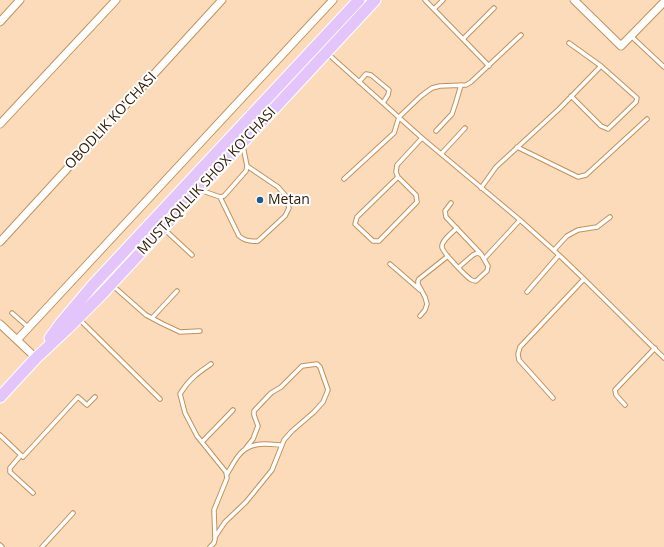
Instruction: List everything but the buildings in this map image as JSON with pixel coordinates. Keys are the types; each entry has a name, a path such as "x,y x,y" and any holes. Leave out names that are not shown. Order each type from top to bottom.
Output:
{"main road":[{"name":"MUSTAQILLIK SHOX KO'CHASI","path":"36,358 61,323 93,285 359,0"},
{"name":"MUSTAQILLIK SHOX KO'CHASI","path":"0,397 36,358 111,284 375,0"}],"street":[{"path":"0,22 20,0"},
{"path":"0,124 116,0"},
{"name":"OBODLIK KO'CHASI","path":"0,242 222,0"},
{"path":"574,0 621,46 664,2"},
{"path":"17,340 331,1"},
{"path":"0,324 36,358"}],"lane":[{"path":"426,0 489,66"},
{"path":"434,9 444,0"},
{"path":"463,39 494,8"},
{"path":"344,179 394,133 399,117 421,96 432,88 440,86 466,85 471,82 521,35"},
{"path":"631,36 664,67"},
{"path":"569,43 601,66 637,98 636,102 608,129 601,126 571,96"},
{"path":"326,53 440,154 554,250 664,358"},
{"path":"481,188 496,167 601,66"},
{"path":"359,82 366,74 371,74 388,90 388,95 383,103"},
{"path":"436,131 452,114 461,85"},
{"path":"517,147 578,177 586,174 647,119"},
{"path":"440,154 465,128"},
{"path":"398,177 356,217 355,224 373,241 379,240 417,202 416,195 398,177 396,172 397,165 422,138"},
{"path":"199,190 220,197 224,196 246,171 247,166 242,143"},
{"path":"220,197 239,236 243,240 250,242 258,241 285,216 289,208 285,195 278,187 247,166"},
{"path":"451,203 445,211 446,217 457,228 481,254 488,266 487,271 476,281 472,281 443,251 441,246 442,242 457,228"},
{"path":"554,250 566,236 578,230 597,228 610,217"},
{"path":"484,259 520,220"},
{"path":"163,228 192,255"},
{"path":"458,267 473,255 477,253 481,254"},
{"path":"527,292 559,255"},
{"path":"420,316 425,310 427,304 418,281 448,256"},
{"path":"390,264 421,291"},
{"path":"553,398 519,360 518,354 520,347 584,279"},
{"path":"111,284 146,315 180,332 200,331"},
{"path":"152,318 177,292"},
{"path":"12,313 28,327"},
{"path":"78,318 160,399"},
{"path":"625,405 616,395 615,390 655,348"},
{"path":"210,547 214,543 215,537 214,510 228,478 226,472 197,436 186,413 180,394 186,384 211,364"},
{"path":"215,537 225,522 246,502 272,470 284,440 323,402 328,390 320,367 317,364 302,366 282,387 271,394 254,411 258,426 253,439 239,455 227,474"},
{"path":"33,493 10,472 10,468 21,455 23,457 78,397 87,406 95,397"},
{"path":"202,442 233,410"},
{"path":"0,435 21,455"},
{"path":"246,448 256,444 282,445"},
{"path":"42,547 73,513"}],"place":[{"name":"Metan","path":"260,200"}]}
